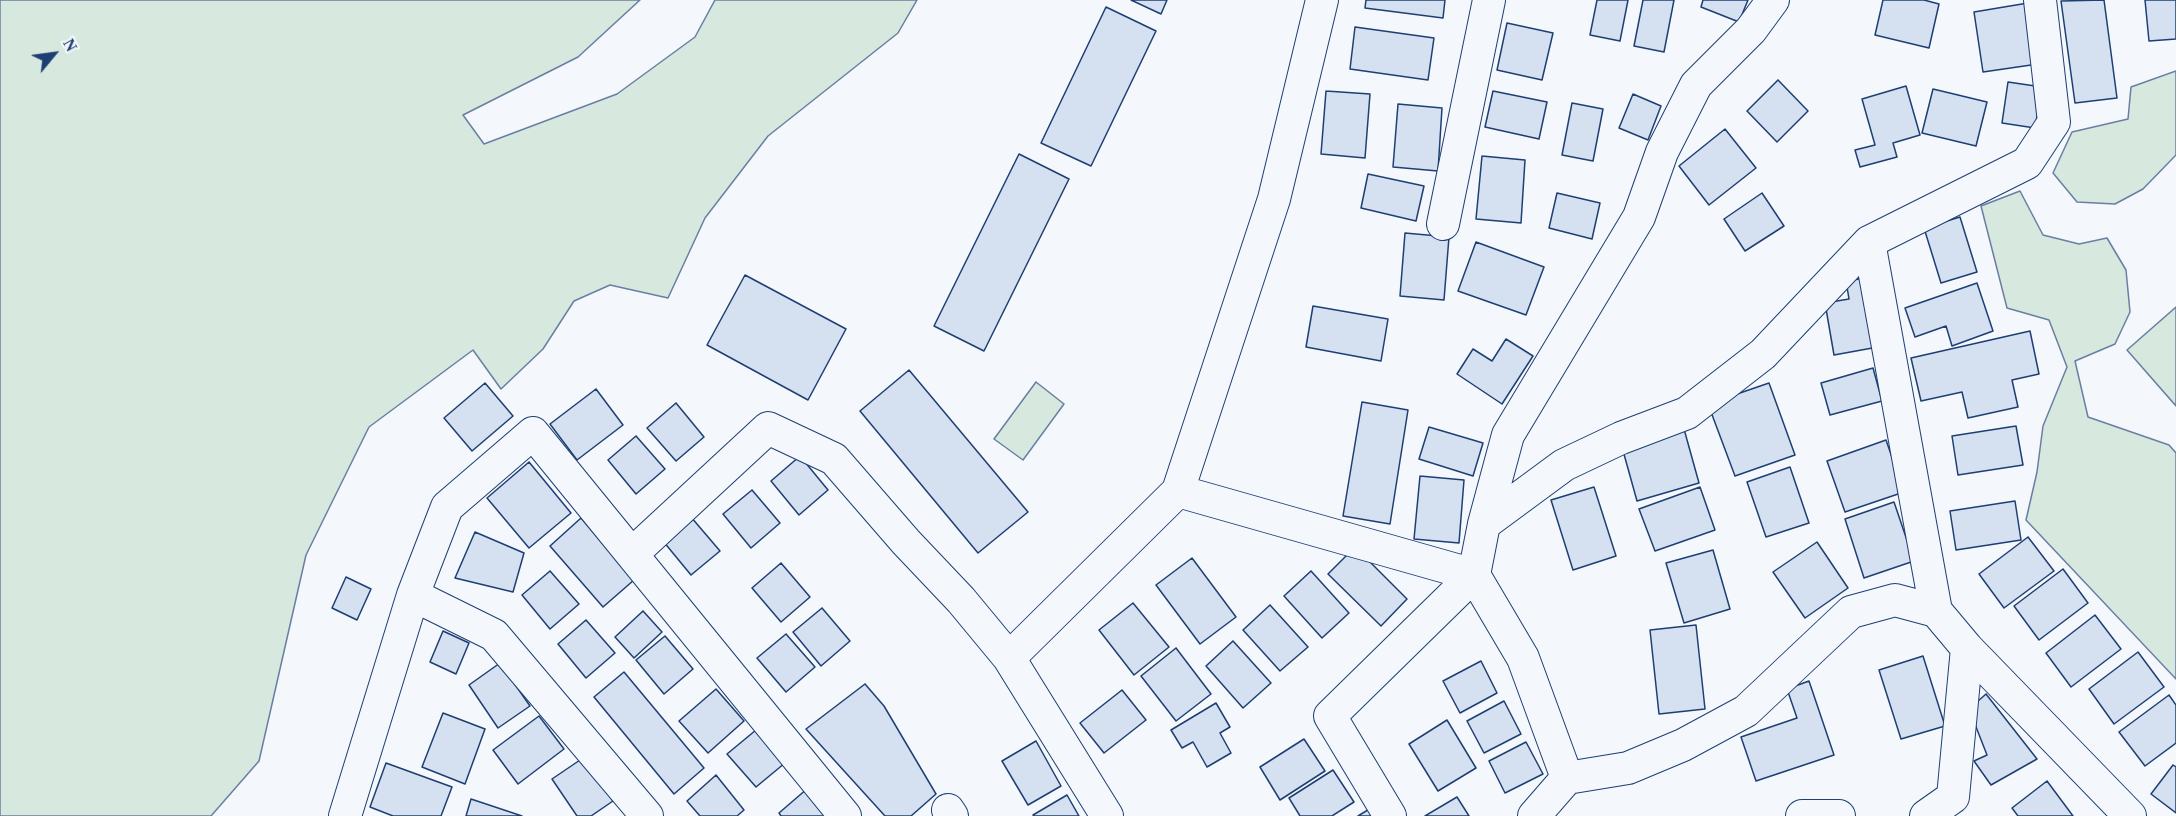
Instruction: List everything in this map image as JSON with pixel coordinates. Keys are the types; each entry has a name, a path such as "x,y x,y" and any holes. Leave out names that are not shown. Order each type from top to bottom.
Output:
{"street":[{"path":"1009,658 1178,491 1274,199 1322,0"},
{"path":"1443,224 1489,0"},
{"path":"1390,816 1330,716 1474,575 1484,524 1508,435 1639,217 1662,152 1696,85 1751,30 1773,0"},
{"path":"1484,524 1564,465 1621,438 1687,413 1763,354 1869,242 2027,163 2054,122 2040,0"},
{"path":"1869,242 1936,611 1967,648 2130,816"},
{"path":"632,554 768,428 834,459 906,542 961,600 1009,658 1107,816"},
{"path":"345,816 413,595 447,507 533,433 845,816"},
{"path":"1178,491 1474,575 1523,658 1567,778"},
{"path":"413,595 494,635 643,815"},
{"path":"1534,816 1567,778 1628,768 1683,745 1746,711 1851,612 1895,600 1936,611"},
{"path":"1926,816 1953,797 1967,648"},
{"path":"1802,816 1839,816"}],"shaded area":[{"path":"0,0 640,0 578,57 463,115 484,144 617,94 695,37 715,0 917,0 898,33 768,136 705,218 668,298 610,285 574,301 543,349 501,389 473,350 369,427 306,555 259,761 211,816 0,816"},
{"path":"2176,71 2176,155 2143,189 2115,204 2077,202 2053,173 2072,132 2128,119 2131,87"},
{"path":"2020,191 2043,235 2079,244 2107,238 2126,270 2130,312 2115,344 2075,361 2088,417 2169,445 2176,453 2176,679 2026,520 2037,472 2043,426 2067,367 2049,320 2007,308 1981,206"},
{"path":"2176,307 2176,406 2127,350"},
{"path":"1036,382 1064,404 1023,460 994,439"}],"building":[{"path":"1131,0 1167,0 1161,14"},
{"path":"1366,0 1445,0 1443,18 1365,8"},
{"path":"1597,0 1628,0 1620,41 1590,35"},
{"path":"1643,0 1674,0 1664,52 1634,46"},
{"path":"1703,0 1748,0 1739,22 1701,7"},
{"path":"1883,0 1924,0 1939,4 1929,48 1875,35"},
{"path":"2104,0 2117,98 2075,103 2061,1"},
{"path":"2145,0 2176,0 2176,39 2149,41"},
{"path":"2028,3 2038,64 1983,72 1974,12"},
{"path":"1106,7 1156,31 1091,166 1041,143"},
{"path":"1507,23 1553,33 1542,80 1497,70"},
{"path":"1355,27 1434,38 1428,80 1350,69"},
{"path":"1778,80 1808,111 1777,142 1747,111"},
{"path":"2008,82 2042,87 2035,128 2002,123"},
{"path":"1906,86 1920,135 1893,143 1897,157 1860,167 1855,150 1875,145 1862,99"},
{"path":"1933,89 1987,102 1976,146 1922,133"},
{"path":"1326,91 1370,94 1365,158 1321,154"},
{"path":"1493,91 1547,102 1539,139 1485,127"},
{"path":"1633,94 1661,106 1648,140 1619,128"},
{"path":"1572,103 1603,109 1593,161 1562,155"},
{"path":"1398,104 1442,108 1438,171 1393,167"},
{"path":"1725,129 1756,168 1709,205 1679,166"},
{"path":"1019,154 1069,179 984,351 934,326"},
{"path":"1482,156 1525,160 1521,223 1476,219"},
{"path":"1368,174 1424,186 1416,221 1361,208"},
{"path":"1557,193 1600,203 1592,239 1549,228"},
{"path":"1762,193 1784,226 1745,251 1724,219"},
{"path":"1960,217 1977,272 1941,283 1924,228"},
{"path":"1405,233 1449,237 1444,300 1400,296"},
{"path":"1476,242 1544,267 1526,315 1458,291"},
{"path":"745,275 846,329 808,400 707,345"},
{"path":"1866,278 1878,347 1834,355 1825,303 1849,299 1846,281"},
{"path":"1977,283 1993,331 1952,346 1946,326 1915,337 1905,308"},
{"path":"1313,306 1388,319 1381,361 1306,347"},
{"path":"2030,331 2039,374 2012,380 2018,407 1968,418 1962,392 1921,401 1911,358"},
{"path":"1506,339 1533,356 1502,404 1457,374 1473,349 1492,361"},
{"path":"1873,368 1882,401 1830,415 1821,383"},
{"path":"909,370 1028,512 978,553 860,411"},
{"path":"485,383 513,416 472,451 444,418"},
{"path":"1769,383 1795,455 1735,476 1708,404"},
{"path":"596,389 623,425 577,460 550,424"},
{"path":"1362,402 1408,410 1390,524 1343,516"},
{"path":"676,403 704,437 676,461 647,428"},
{"path":"2016,426 2023,465 1958,475 1952,436"},
{"path":"1429,427 1483,443 1473,476 1419,459"},
{"path":"1684,429 1699,483 1637,501 1622,447"},
{"path":"636,436 665,469 636,494 608,460"},
{"path":"1886,440 1904,492 1845,512 1827,461"},
{"path":"800,456 828,490 799,515 771,481"},
{"path":"529,462 571,513 529,548 487,498"},
{"path":"1790,467 1809,523 1766,537 1747,482"},
{"path":"1420,476 1464,480 1459,543 1414,539"},
{"path":"1594,487 1616,556 1573,570 1551,500"},
{"path":"1700,487 1715,530 1655,551 1639,509"},
{"path":"752,490 780,523 751,548 723,514"},
{"path":"2015,501 2021,540 1956,550 1950,511"},
{"path":"1894,502 1914,561 1864,578 1845,519"},
{"path":"691,517 720,551 691,575 663,541"},
{"path":"581,518 634,580 603,607 550,546"},
{"path":"475,532 524,553 513,592 455,578"},
{"path":"2028,537 2054,571 2004,608 1979,574"},
{"path":"1817,542 1848,588 1805,618 1773,572"},
{"path":"1355,547 1407,599 1381,626 1328,574"},
{"path":"1713,550 1730,609 1684,623 1666,563"},
{"path":"1192,558 1236,617 1200,644 1156,585"},
{"path":"781,563 810,597 781,622 752,588"},
{"path":"2063,569 2088,603 2039,640 2014,606"},
{"path":"550,571 579,604 550,629 522,595"},
{"path":"1311,571 1349,613 1322,638 1284,596"},
{"path":"346,577 371,589 357,620 332,608"},
{"path":"1133,603 1169,647 1134,675 1099,630"},
{"path":"1270,605 1308,647 1280,671 1243,630"},
{"path":"822,608 850,641 821,666 793,632"},
{"path":"643,611 662,632 634,658 615,637"},
{"path":"2095,615 2121,649 2071,687 2046,653"},
{"path":"586,620 615,653 586,678 558,644"},
{"path":"1696,625 1705,709 1659,714 1650,630"},
{"path":"443,631 469,643 456,674 430,662"},
{"path":"786,634 815,667 786,692 757,658"},
{"path":"665,636 693,669 664,694 636,660"},
{"path":"1233,641 1271,683 1243,708 1206,666"},
{"path":"1176,648 1211,694 1176,721 1141,676"},
{"path":"2138,652 2164,687 2114,724 2089,689"},
{"path":"1923,656 1945,726 1901,739 1879,670"},
{"path":"1481,661 1497,693 1460,713 1443,681"},
{"path":"500,663 530,706 498,728 469,685"},
{"path":"624,672 704,768 674,794 594,697"},
{"path":"1809,681 1834,755 1756,781 1741,737 1797,718 1787,689"},
{"path":"865,684 884,706 936,794 911,816 885,816 806,729"},
{"path":"716,689 744,721 708,753 679,721"},
{"path":"1122,690 1146,720 1104,753 1080,723"},
{"path":"1986,694 2037,759 1991,785 1974,761 1987,755 1969,709"},
{"path":"2169,695 2176,705 2176,743 2145,766 2119,732"},
{"path":"1504,701 1521,734 1484,753 1467,721"},
{"path":"1216,703 1230,727 1220,733 1231,753 1207,767 1193,742 1182,748 1171,730"},
{"path":"443,713 485,729 465,784 422,767"},
{"path":"539,716 564,749 518,784 493,750"},
{"path":"1447,720 1476,768 1438,791 1409,744"},
{"path":"756,730 785,763 756,787 727,754"},
{"path":"1304,739 1325,771 1280,800 1260,767"},
{"path":"1036,741 1061,786 1028,805 1002,761"},
{"path":"1526,742 1543,774 1505,793 1489,761"},
{"path":"583,758 613,801 591,816 577,816 552,779"},
{"path":"386,763 452,787 441,816 393,816 370,807"},
{"path":"2173,765 2176,767 2176,813 2151,794"},
{"path":"1333,770 1354,802 1332,816 1300,816 1289,798"},
{"path":"716,775 744,810 737,816 700,816 687,801"},
{"path":"2047,781 2073,816 2018,816 2012,808"},
{"path":"808,788 831,816 781,816 779,813"},
{"path":"1067,795 1079,816 1033,815"},
{"path":"1457,797 1469,816 1425,816"},
{"path":"471,799 522,816 466,816"},
{"path":"1376,805 1383,816 1358,816"}]}
